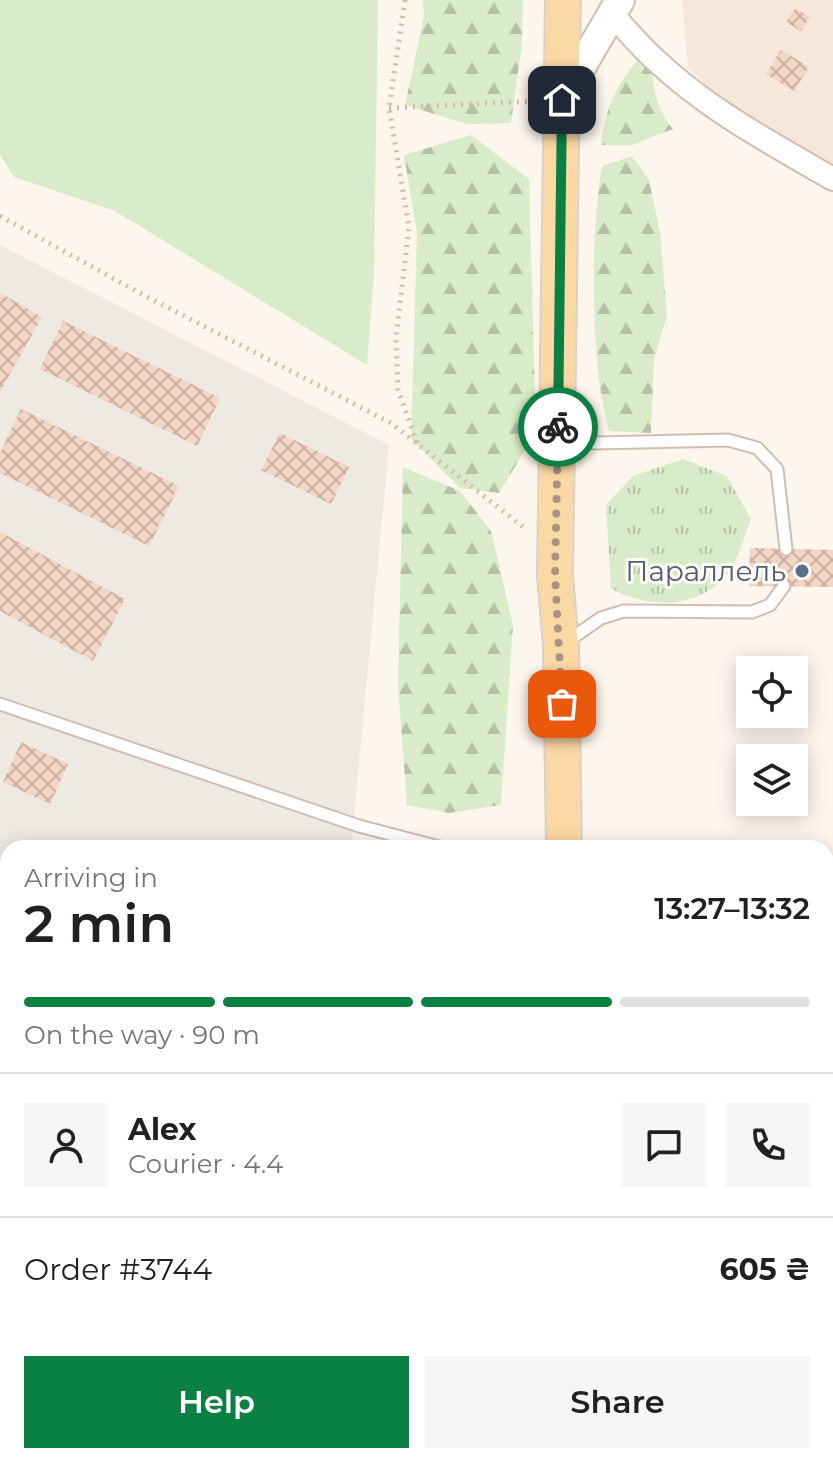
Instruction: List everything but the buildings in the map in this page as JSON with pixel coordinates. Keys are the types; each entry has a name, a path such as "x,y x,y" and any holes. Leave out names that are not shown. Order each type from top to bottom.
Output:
{"main road":[{"path":"563,0 555,575 561,646 564,840"}],"street":[{"path":"562,100 616,7"},
{"path":"616,7 636,43 705,104 833,179"}],"lane":[{"path":"558,436 596,443 728,440 757,448 777,469 786,549"},
{"path":"561,646 601,618 624,611 752,612 770,605 784,586"},
{"path":"0,704 344,821 414,840"}],"path":[{"path":"405,0 389,108 409,227 396,338 398,390 418,446"},
{"path":"389,108 562,100"},
{"path":"0,216 138,292 391,423 532,534"}],"shaded area":[{"path":"682,0 833,0 833,170 724,103 688,67"},
{"path":"0,245 389,445 352,840 0,840"}],"green space":[{"path":"0,0 378,0 374,273 367,365 115,211 14,177 0,155"},
{"path":"423,0 523,0 522,43 511,123 467,124 405,105 424,17"},
{"path":"644,52 651,59 659,105 673,129 632,145 601,145 606,116 614,95"},
{"path":"471,135 529,179 536,432 499,493 460,488 411,439 417,233 404,155"},
{"path":"632,156 649,180 660,232 667,316 654,359 651,433 609,431 595,335 595,227 602,166"},
{"path":"683,459 727,476 751,519 734,564 713,587 686,600 641,600 611,589 606,505 633,476"},
{"path":"403,467 460,491 491,531 513,625 501,805 449,813 407,805 398,685"}],"way so far":[{"path":"558,427 555,575 562,704"}],"place":[{"name":"Параллель","path":"802,571"}],"route":[{"path":"558,427 562,100"}]}
